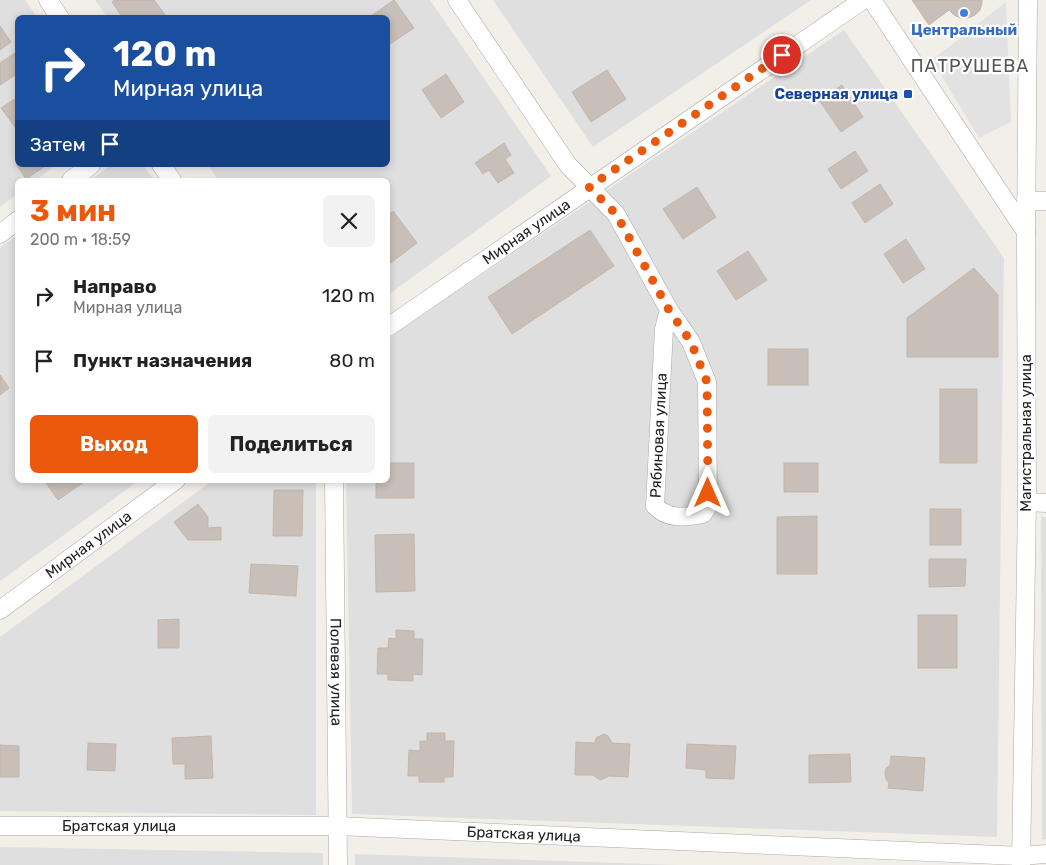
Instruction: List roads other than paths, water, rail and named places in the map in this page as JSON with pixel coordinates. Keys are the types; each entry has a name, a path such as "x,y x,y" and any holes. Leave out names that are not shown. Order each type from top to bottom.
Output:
{"street":[{"path":"48,0 58,15"},
{"name":"Рябиновая улица","path":"457,0 568,165 616,214 669,310 691,342 707,382 708,506 703,514 682,518 662,513 655,506 664,329 669,310"},
{"name":"Мирная улица","path":"390,326 863,0"},
{"path":"872,0 1026,232"},
{"name":"Магистральная улица","path":"1021,860 1027,502 1026,201 1028,0"},
{"path":"74,178 88,167"},
{"path":"162,167 171,178"},
{"path":"1026,201 1046,201"},
{"path":"0,234 15,222"},
{"name":"Мирная улица","path":"0,610 172,483"},
{"name":"Полевая улица","path":"334,483 338,865"},
{"path":"1027,502 1046,503"},
{"name":"Братская улица","path":"0,826 337,826 1021,860 1046,854"}],"place":[{"name":"Центральный","path":"964,13"},
{"name":"Северная улица","path":"908,94"}],"district":[{"name":"ПАТРУШЕВА","path":"970,66"}]}
